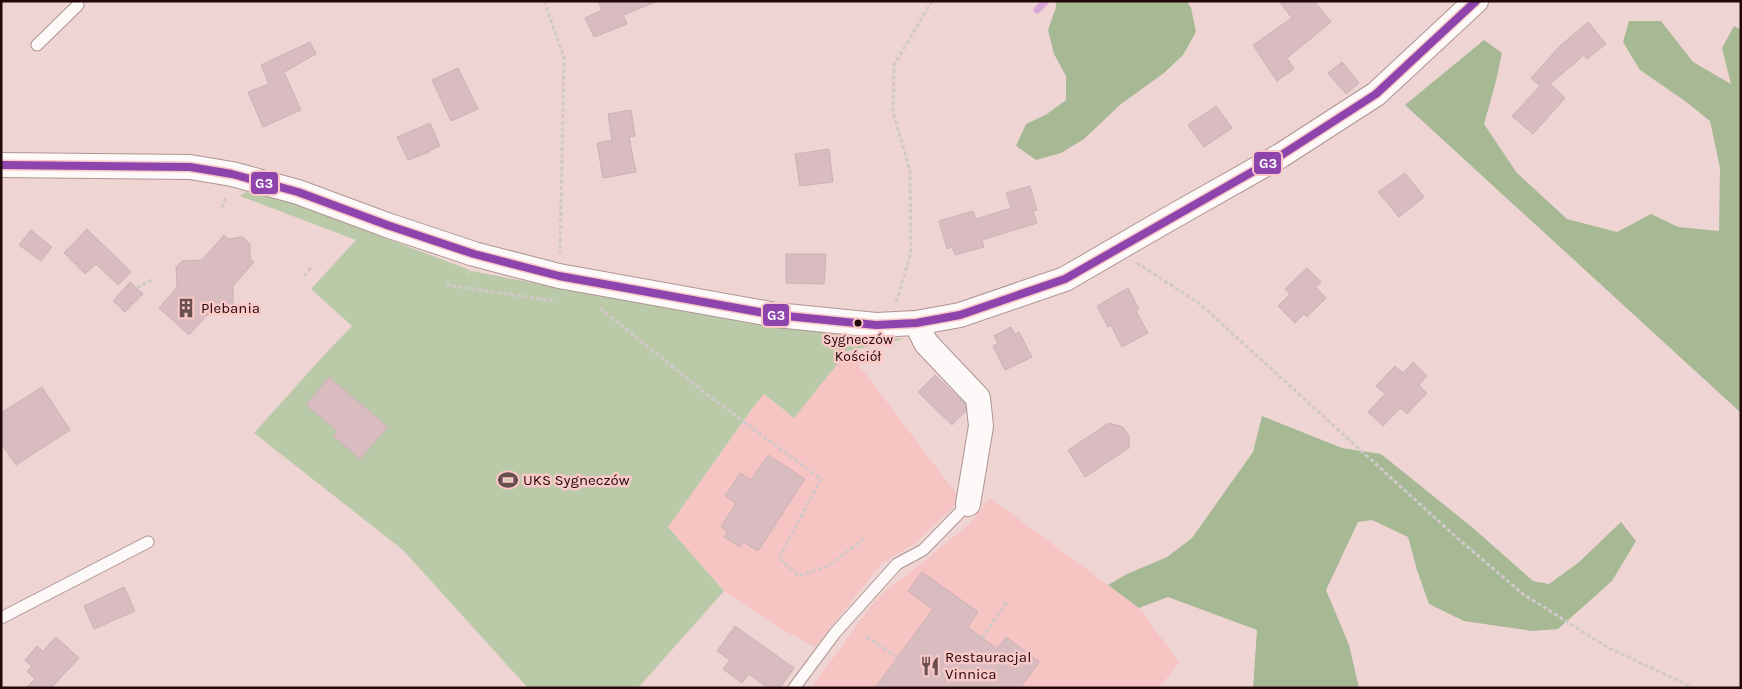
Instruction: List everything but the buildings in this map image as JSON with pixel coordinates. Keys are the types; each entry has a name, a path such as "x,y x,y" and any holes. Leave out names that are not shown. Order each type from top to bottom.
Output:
{"street":[{"path":"1,165 190,167 232,174 298,192 387,225 474,254 559,276 776,315 876,325 916,323 960,314 1065,279 1280,156 1376,94 1476,1"},
{"path":"916,323 926,344 978,398 981,426 968,504"}],"lane":[{"path":"37,45 78,5"},
{"path":"794,688 835,632 897,564 923,550 968,504"},
{"path":"1,618 148,542"}],"path":[{"path":"544,1 564,58 559,276"},
{"path":"890,324 911,253 910,171 893,112 894,64 932,1"},
{"path":"222,208 226,196"},
{"path":"1117,249 1200,304 1456,537 1523,594 1607,647 1694,688"},
{"path":"304,276 311,268"},
{"path":"137,288 154,279"},
{"path":"446,285 561,302"},
{"path":"600,307 705,393 821,480 779,558 799,576 830,565 866,536"},
{"path":"982,638 1009,599"},
{"path":"867,636 897,657"}],"shaded area":[{"path":"848,351 961,500 915,543 881,564 815,647 778,627 724,591 668,527 763,394 794,418"},
{"path":"990,498 1139,608 1179,662 1159,688 811,688 877,598 968,525"}],"green space":[{"path":"1056,1 1187,1 1191,8 1196,32 1183,55 1164,73 1121,104 1084,139 1061,153 1036,160 1016,146 1026,124 1047,114 1066,100 1066,76 1054,54 1048,30 1056,7"},
{"path":"1629,21 1661,21 1693,62 1731,84 1722,48 1734,26 1741,30 1740,412 1405,105 1484,40 1502,53 1484,124 1517,173 1567,219 1617,232 1651,214 1678,227 1719,231 1720,168 1710,121 1640,70 1623,42"},
{"name":"UKS Sygneczów","path":"246,192 284,200 470,270 467,275 471,271 769,327 905,339 848,351 794,418 764,394 754,406 668,527 724,591 638,688 528,688 403,550 254,433 352,326 311,289 356,240 240,196"},
{"path":"1262,416 1342,448 1381,454 1473,528 1533,581 1549,584 1578,563 1621,522 1636,541 1612,581 1558,629 1532,631 1464,621 1429,604 1408,537 1372,520 1358,522 1326,590 1349,645 1359,688 1253,688 1257,630 1168,597 1139,608 1108,585 1127,574 1167,557 1192,538 1253,452"}],"waterway":[{"path":"1037,10 1046,1"}],"transit line":[{"name":"G3","path":"1,165 190,167 232,174 298,192 387,225 474,254 559,276 776,315 876,325 916,323 960,315 1065,279 1280,156 1376,94 1476,1"}],"place":[{"name":"Plebania","path":"186,308"},
{"name":"Sygneczów Kościół","path":"858,323"},
{"name":"UKS Sygneczów","path":"508,480"},
{"name":"Restauracjal Vinnica","path":"930,666"}]}
